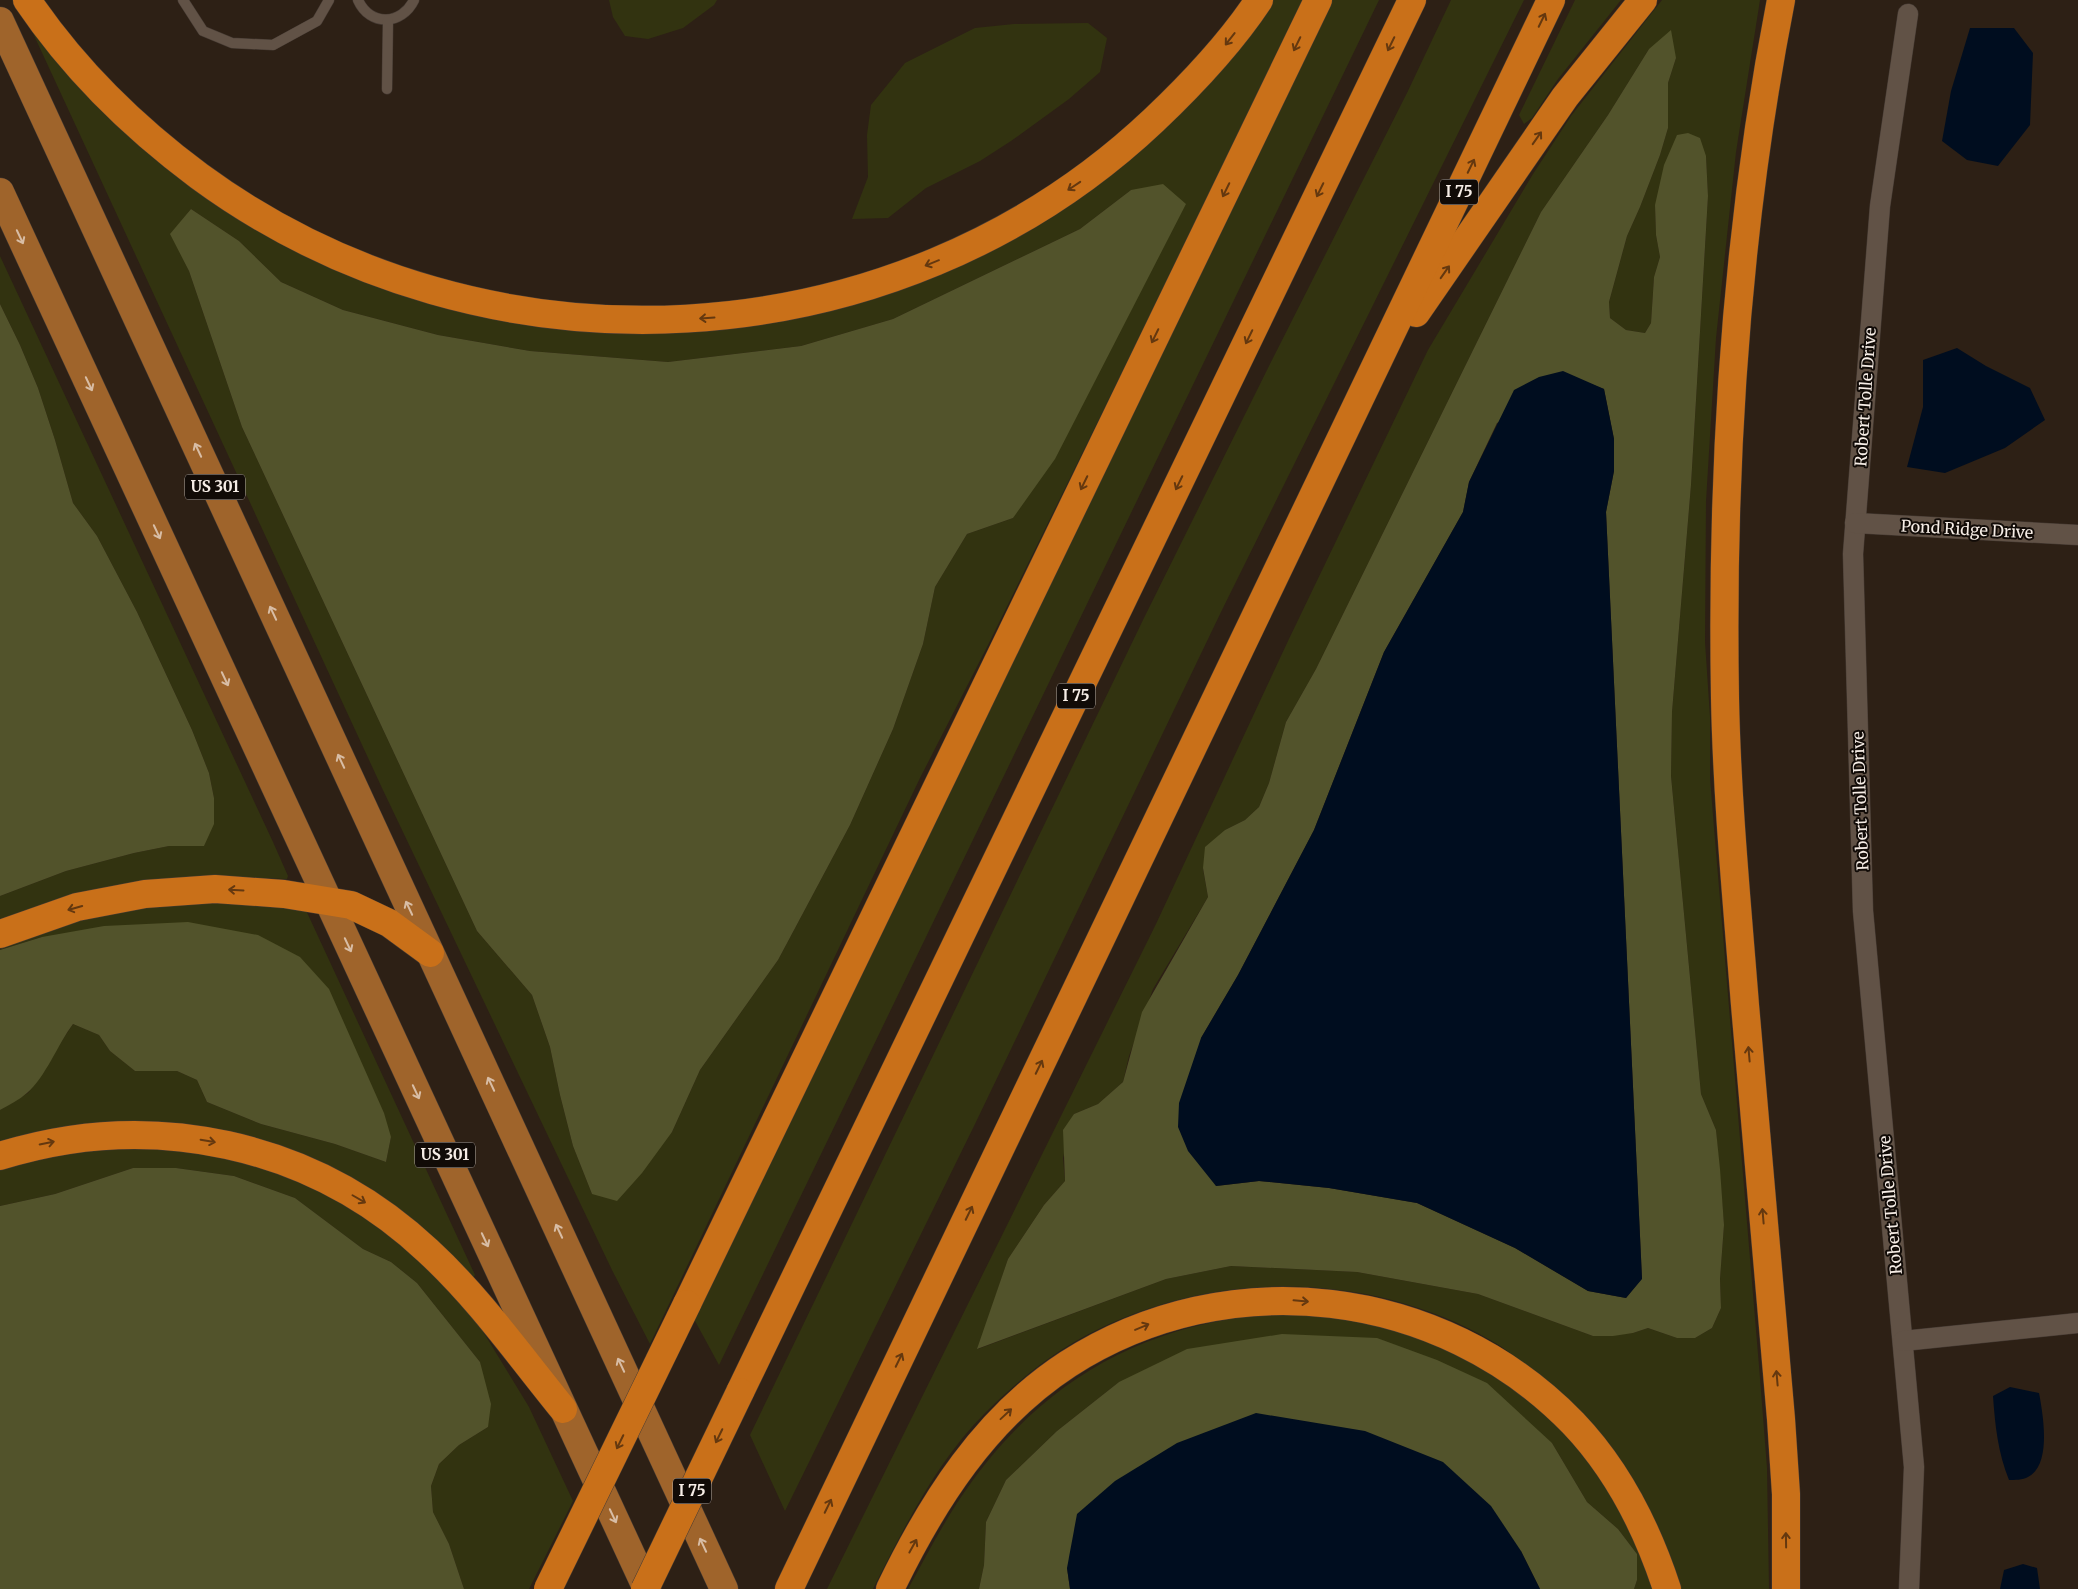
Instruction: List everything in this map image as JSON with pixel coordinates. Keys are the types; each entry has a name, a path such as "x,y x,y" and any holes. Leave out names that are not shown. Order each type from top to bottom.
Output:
{"highway":[{"path":"27,0 61,46 90,79 152,138 215,188 302,240 383,275 458,297 497,306 574,317 662,320 749,313 814,301 860,289 912,271 997,233 1078,184 1126,147 1212,61 1259,0"},
{"path":"548,1589 1318,0"},
{"name":"I 75","path":"646,1589 1412,0"},
{"name":"I 75","path":"789,1589 1551,0"},
{"path":"1367,384 1565,97 1643,0"},
{"path":"1781,0 1761,119 1738,310 1729,441 1724,584 1725,700 1730,826 1781,1419 1786,1494 1786,1589"},
{"path":"0,934 76,907 145,894 215,889 264,892 328,900 351,905 389,923 430,953"},
{"path":"0,1156 30,1146 63,1140 97,1136 156,1134 186,1137 246,1149 306,1170 367,1204 397,1225 427,1250 472,1297 563,1409"},
{"path":"890,1589 931,1513 960,1468 993,1427 1029,1394 1068,1364 1106,1343 1146,1325 1184,1314 1257,1300 1292,1300 1336,1304 1379,1312 1423,1325 1462,1342 1501,1364 1535,1389 1573,1424 1605,1462 1633,1506 1654,1551 1667,1589"}],"main road":[{"name":"US 301","path":"0,21 724,1589"},
{"name":"US 301","path":"0,192 646,1589"}],"street":[{"name":"Robert Tolle Drive","path":"1908,14 1880,206 1853,554 1863,911 1914,1467 1909,1589"},
{"name":"Pond Ridge Drive","path":"1855,523 2078,535"},
{"path":"1902,1341 2078,1323"}],"lane":[{"path":"183,0 203,31 232,43 274,46 317,21 329,0"},
{"path":"358,0 372,17 388,20 396,19 404,14 414,0"},
{"path":"387,89 388,20"}],"shaded area":[{"path":"609,0 717,0 714,5 683,28 648,39 625,36 613,17"},
{"path":"1269,0 1305,0 988,645 920,778 650,1344 612,1270 382,788 32,31 37,28 59,56 328,261 686,328 1011,233","holes":["1131,190 1013,518 967,534 935,587 923,644 893,729 850,825 778,960 700,1070 672,1132 592,1194 573,1146 550,1047 532,995 477,931 242,427 189,271 171,234 191,209 239,241 281,282 343,310 438,335 530,351 668,362 801,346 893,319 1080,229"]},
{"path":"1326,0 1379,0 719,1365 694,1319"},
{"path":"1451,0 1524,0 1221,612 975,1124 785,1511 750,1435 1143,620 1407,93"},
{"path":"1575,0 1621,0 1558,79 1532,118 1524,124 1519,115"},
{"path":"1662,0 1760,0 1736,152 1716,338 1706,501 1705,642 1710,717 1710,778 1767,1468 1769,1589 1676,1589 1547,1385 1521,1362 1492,1341 1443,1317 1392,1300 1338,1290 1284,1287 1230,1290 1176,1300 1125,1317 1064,1348 1017,1383 967,1432 922,1496 873,1589 827,1589 1156,924 1288,641 1428,350 1533,174 1571,116","holes":["1649,49 1676,58 1668,83 1668,128 1660,155 1627,236 1609,302 1610,318 1626,330 1645,333 1651,323 1654,277 1660,257 1656,235 1655,205 1706,156 1708,196 1691,485 1672,712 1671,776 1701,1094 1716,1130 1724,1225 1720,1279 1721,1308 1712,1328 1695,1338 1677,1338 1648,1328 1633,1333 1593,1336 1478,1294 1357,1272 1231,1266 1166,1279 978,1349 1008,1259 1044,1205 1065,1181 1063,1158 1074,1114 1098,1104 1123,1082 1129,1056 1153,989 1208,897 1203,869 1225,830 1245,820 1259,807 1269,783 1286,722 1316,669 1541,212 1608,115"]},
{"path":"1088,23 1107,38 1100,72 1069,99 980,161 926,188 888,218 852,219 868,177 867,135 871,105 905,63 975,28 1014,24"},
{"path":"0,256 273,842 288,876 287,879 215,876 74,895 0,919 0,896 66,871 169,846 204,846 214,798 209,773 192,730 137,612 97,536 73,503 38,388 0,304"},
{"path":"164,900 304,906 475,1275 473,1278 287,1153 0,1145 0,1110 28,1093 73,1024 99,1035 110,1051 135,1071 177,1071 197,1080 207,1102 261,1124 335,1144 386,1162 391,1137 42,937 0,950 0,940 14,934"},
{"path":"83,1147 188,1148 298,1178 380,1225 438,1276 479,1325 529,1407 573,1501 529,1589 464,1589 449,1544 433,1512 431,1486 439,1464 459,1445 488,1427 480,1362 417,1283 391,1262 363,1249 295,1198 234,1176 176,1168 133,1168 55,1194 0,1206 0,1167"},
{"path":"1291,1314 1330,1317 1368,1323 1426,1340 1463,1358 1520,1392 1567,1434 1599,1473 1626,1513 1655,1589 1634,1589 1637,1580 1637,1554 1618,1529 1587,1502 1552,1443 1119,1382 1057,1431 1006,1480 986,1522 984,1565 979,1589 908,1589 950,1514 984,1466 1013,1433 1044,1403 1078,1378 1115,1356 1154,1339 1197,1326 1242,1317"}],"green space":[{"path":"1671,30 1676,58 1668,83 1668,128 1660,155 1627,236 1609,302 1610,318 1626,330 1645,333 1651,323 1654,277 1660,257 1656,235 1655,205 1664,165 1677,135 1688,133 1700,138 1706,156 1708,196 1691,485 1672,712 1671,776 1701,1094 1716,1130 1720,1169 1724,1225 1720,1279 1721,1308 1712,1328 1695,1338 1677,1338 1648,1328 1633,1333 1613,1336 1593,1336 1478,1294 1357,1272 1231,1266 1166,1279 977,1349 1008,1259 1044,1205 1065,1181 1063,1130 1074,1114 1098,1104 1123,1082 1142,1012 1208,897 1203,868 1205,847 1225,830 1245,820 1259,807 1269,783 1286,722 1316,669 1541,212 1608,115 1649,49","holes":["1583,381 1604,389 1614,439 1614,471 1606,512 1642,1278 1626,1298 1588,1291 1515,1248 1417,1203 1329,1188 1259,1181 1216,1186 1201,1038 1238,975 1314,830 1384,652 1463,512 1469,482 1497,423"]},
{"path":"1163,184 1186,204 1055,459 1013,518 967,534 935,587 923,644 893,729 850,825 778,960 700,1070 672,1132 642,1173 617,1201 592,1194 573,1146 550,1047 532,995 477,931 242,427 189,271 170,234 191,209 239,241 281,282 343,310 438,335 530,351 668,362 801,346 893,319 1080,229 1131,190"},
{"path":"0,304 38,388 73,503 97,536 137,612 192,730 209,773 214,798 214,824 204,846 169,846 134,853 66,871 0,896"},
{"path":"188,922 258,935 300,957 329,989 384,1113 391,1137 386,1162 335,1144 261,1124 207,1102 197,1080 177,1071 135,1071 110,1051 99,1035 73,1024 34,1087 21,1098 0,1110 0,950 42,937 104,926"},
{"path":"133,1168 176,1168 234,1176 295,1198 363,1249 391,1262 417,1283 480,1362 491,1404 488,1427 459,1445 439,1464 431,1486 433,1512 449,1544 464,1589 0,1589 0,1206 55,1194"},
{"path":"1282,1334 1377,1338 1437,1360 1487,1383 1552,1443 1587,1502 1618,1529 1637,1554 1637,1580 1634,1589 1540,1589 1521,1551 1067,1568 1070,1589 979,1589 984,1565 986,1522 1006,1480 1057,1431 1119,1382 1187,1349"}],"water":[{"path":"1970,28 2014,28 2033,53 2030,125 1998,166 1967,160 1942,141 1951,91"},
{"path":"1957,348 1986,366 2030,388 2045,420 2005,448 1945,473 1907,467 1923,407 1923,360"},
{"path":"1563,371 1604,389 1614,439 1614,471 1606,512 1642,1279 1626,1298 1588,1291 1515,1248 1417,1203 1329,1188 1259,1181 1216,1186 1188,1151 1178,1127 1179,1103 1201,1038 1238,975 1314,830 1384,652 1463,512 1469,482 1514,390 1539,377"},
{"path":"2010,1387 2039,1393 2044,1426 2043,1451 2036,1471 2024,1479 2016,1480 2009,1480 2002,1460 1993,1396"},
{"path":"1256,1413 1365,1431 1443,1462 1491,1506 1521,1551 1540,1589 1070,1589 1067,1568 1077,1514 1115,1481 1177,1443"},
{"path":"2023,1564 2037,1568 2040,1589 2000,1589 2004,1570"}]}
